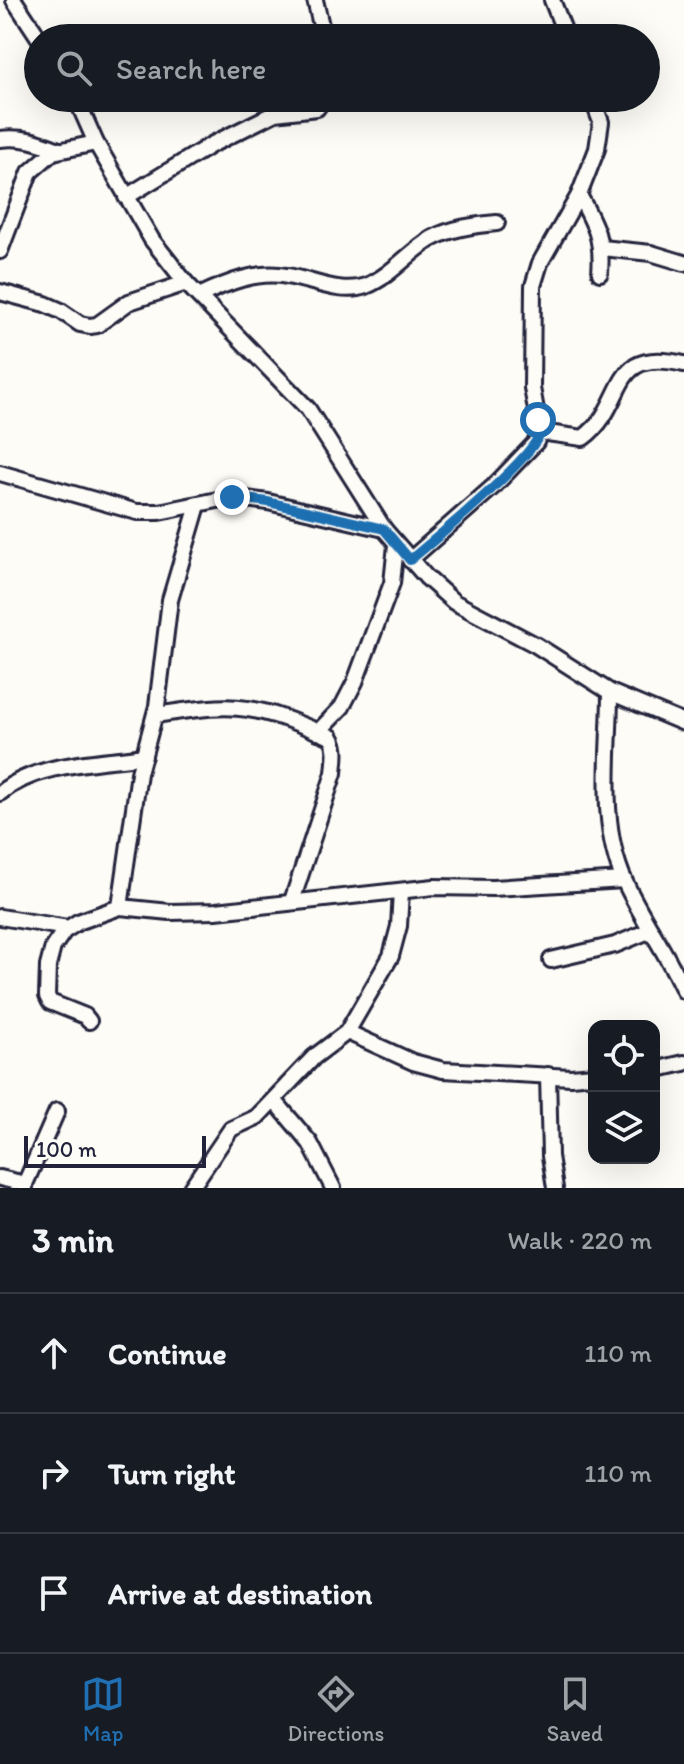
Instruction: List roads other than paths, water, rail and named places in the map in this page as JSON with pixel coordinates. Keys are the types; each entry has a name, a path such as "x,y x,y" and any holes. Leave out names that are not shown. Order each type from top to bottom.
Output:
{"street":[{"path":"14,0 30,24"},
{"path":"315,0 321,24"},
{"path":"552,0 561,24"},
{"path":"82,112 96,143 152,240 186,283 308,409 384,529 410,560 454,602 536,645 610,692 684,723"},
{"path":"126,197 211,145 275,113 283,112"},
{"path":"410,560 494,486 536,442 540,432 532,388 531,323 535,275 579,195 600,137 601,122 597,112"},
{"path":"0,139 35,140 59,150"},
{"path":"0,251 30,172 59,150 96,143"},
{"path":"579,195 594,223 602,248 600,273"},
{"path":"199,296 225,284 260,275 286,275 350,289 367,285 429,240 444,233 497,223"},
{"path":"602,248 651,253 684,263"},
{"path":"0,292 45,304 80,324 90,326 97,325 129,302 186,283"},
{"path":"540,432 583,438 615,399 632,367 640,362 653,361 684,364"},
{"path":"0,473 137,512 159,512 232,497 268,502 384,529"},
{"path":"120,907 139,773 155,715 170,600 198,505"},
{"path":"318,732 342,707 355,682 392,583 396,545"},
{"path":"610,692 608,818 624,880 684,991"},
{"path":"155,715 201,709 247,708 288,719 331,737 335,743 334,773 292,901"},
{"path":"0,793 18,780 37,772 144,756"},
{"path":"89,1021 85,1016 50,1002 47,996 48,966 53,947 68,928 78,922 120,907 170,912 216,911 401,891 624,880"},
{"path":"191,1188 231,1129 257,1117 314,1057 347,1032 391,956 399,926 401,891"},
{"path":"0,917 68,928"},
{"path":"551,960 615,945 651,930"},
{"path":"347,1032 413,1062 443,1070 588,1076"},
{"path":"660,1069 684,1063"},
{"path":"548,1075 550,1156 555,1188"},
{"path":"274,1100 310,1143 333,1188"},
{"path":"0,1178 25,1186 57,1111"}]}
